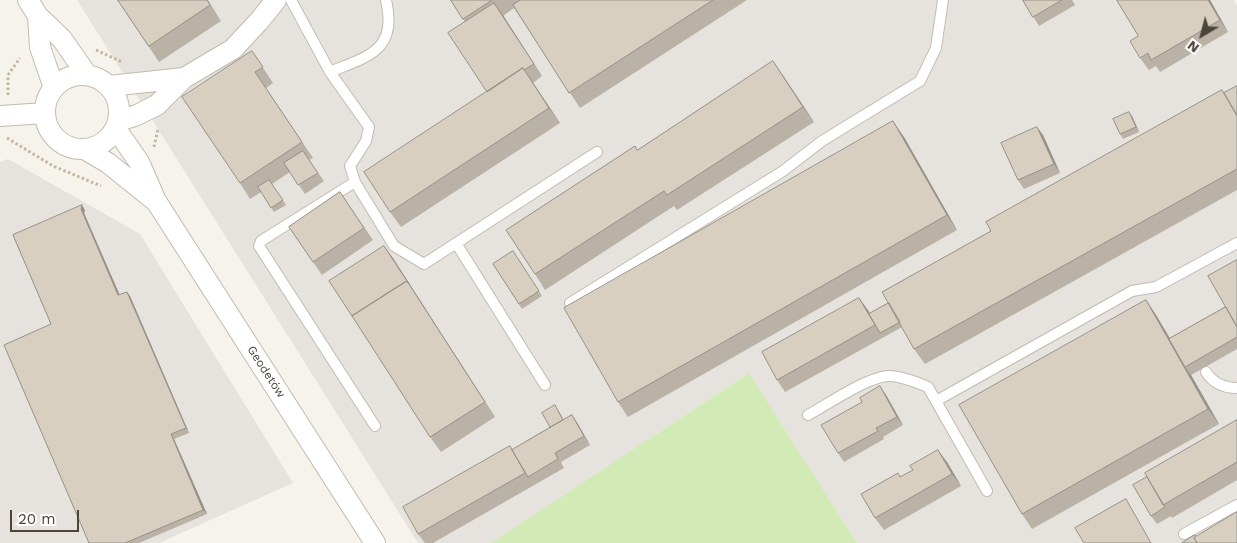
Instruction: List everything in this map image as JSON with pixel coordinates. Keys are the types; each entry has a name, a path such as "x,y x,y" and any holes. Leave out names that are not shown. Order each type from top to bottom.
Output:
{"street":[{"path":"117,124 156,105 184,78 232,49 276,0"},
{"path":"33,8 62,39 87,75"},
{"path":"33,8 40,47 54,88"},
{"path":"86,150 104,143 111,136 117,124 119,108 116,96 109,86 99,79 87,75 75,76 64,80 54,88 47,99 45,113 47,125 53,136 62,144 74,149 86,150 108,163 156,201"},
{"path":"109,86 184,78"},
{"path":"0,116 45,113"},
{"path":"117,124 139,162 156,201"},
{"name":"Geodetów","path":"156,201 375,543"}],"lane":[{"path":"291,0 330,72 369,127 366,141 350,166 355,182 394,246 424,264 597,152"},
{"path":"330,72 373,54 385,41 390,14 386,0"},
{"path":"570,304 783,171 822,142 920,81 936,48 943,0"},
{"path":"355,182 261,241 259,246 375,426"},
{"path":"456,243 545,385"},
{"path":"936,401 1132,291 1156,287 1237,244"},
{"path":"1206,372 1214,381 1221,385 1237,388"},
{"path":"808,415 873,378 890,375 912,380 928,387 987,491"},
{"path":"1184,534 1237,504"}],"shaded area":[{"path":"77,0 1234,0 1237,5 1237,543 857,543 749,373 491,543 418,543"},
{"path":"8,159 140,234 293,483 159,543 0,543 0,162"}],"green space":[{"path":"749,373 857,543 491,543"}],"building":[{"path":"118,0 207,0 210,5 149,46"},
{"path":"451,0 492,0 463,19"},
{"path":"521,0 713,0 569,93 513,5"},
{"path":"1023,0 1062,0 1033,17"},
{"path":"1117,0 1208,0 1220,20 1151,60 1148,53 1140,58 1130,41 1138,36"},
{"path":"494,3 534,64 524,70 523,68 487,92 448,33"},
{"path":"252,51 263,67 255,72 302,142 240,183 182,97"},
{"path":"773,61 803,107 667,195 664,191 535,274 506,230 635,146 637,150"},
{"path":"523,68 549,108 390,212 364,172"},
{"path":"1237,86 1237,115 1224,93"},
{"path":"1222,90 1237,116 1237,169 914,349 882,292 991,231 986,222"},
{"path":"1129,112 1136,127 1120,134 1113,119"},
{"path":"893,121 947,215 618,402 564,308"},
{"path":"1037,127 1054,164 1018,180 1001,143"},
{"path":"303,151 318,173 298,185 284,163"},
{"path":"269,180 283,200 271,208 258,187"},
{"path":"340,192 364,228 313,262 289,227"},
{"path":"82,205 81,209 118,295 127,292 186,428 171,434 203,510 125,543 89,543 4,345 51,324 13,235"},
{"path":"384,246 409,284 407,281 352,316 329,281"},
{"path":"513,251 539,291 519,304 493,264"},
{"path":"1237,260 1237,327 1208,276"},
{"path":"407,281 485,402 430,437 352,316"},
{"path":"859,298 875,325 777,380 762,352"},
{"path":"1146,300 1208,409 1022,514 959,405"},
{"path":"889,303 900,322 880,333 869,314"},
{"path":"1226,307 1237,327 1237,337 1185,367 1169,339"},
{"path":"880,386 897,417 876,428 878,431 838,453 821,425 862,402 860,398"},
{"path":"555,405 563,420 550,427 542,413"},
{"path":"572,415 584,436 555,453 558,459 528,477 512,450"},
{"path":"1237,420 1237,462 1163,505 1145,473"},
{"path":"510,446 525,473 418,534 403,507"},
{"path":"938,450 952,474 875,518 861,494 898,473 900,477 913,470 910,466"},
{"path":"1147,477 1165,507 1151,516 1133,485"},
{"path":"1126,499 1151,543 1084,543 1075,528"},
{"path":"1237,512 1237,543 1197,543 1194,538"},
{"path":"1195,535 1194,538 1197,543 1182,543"}]}
